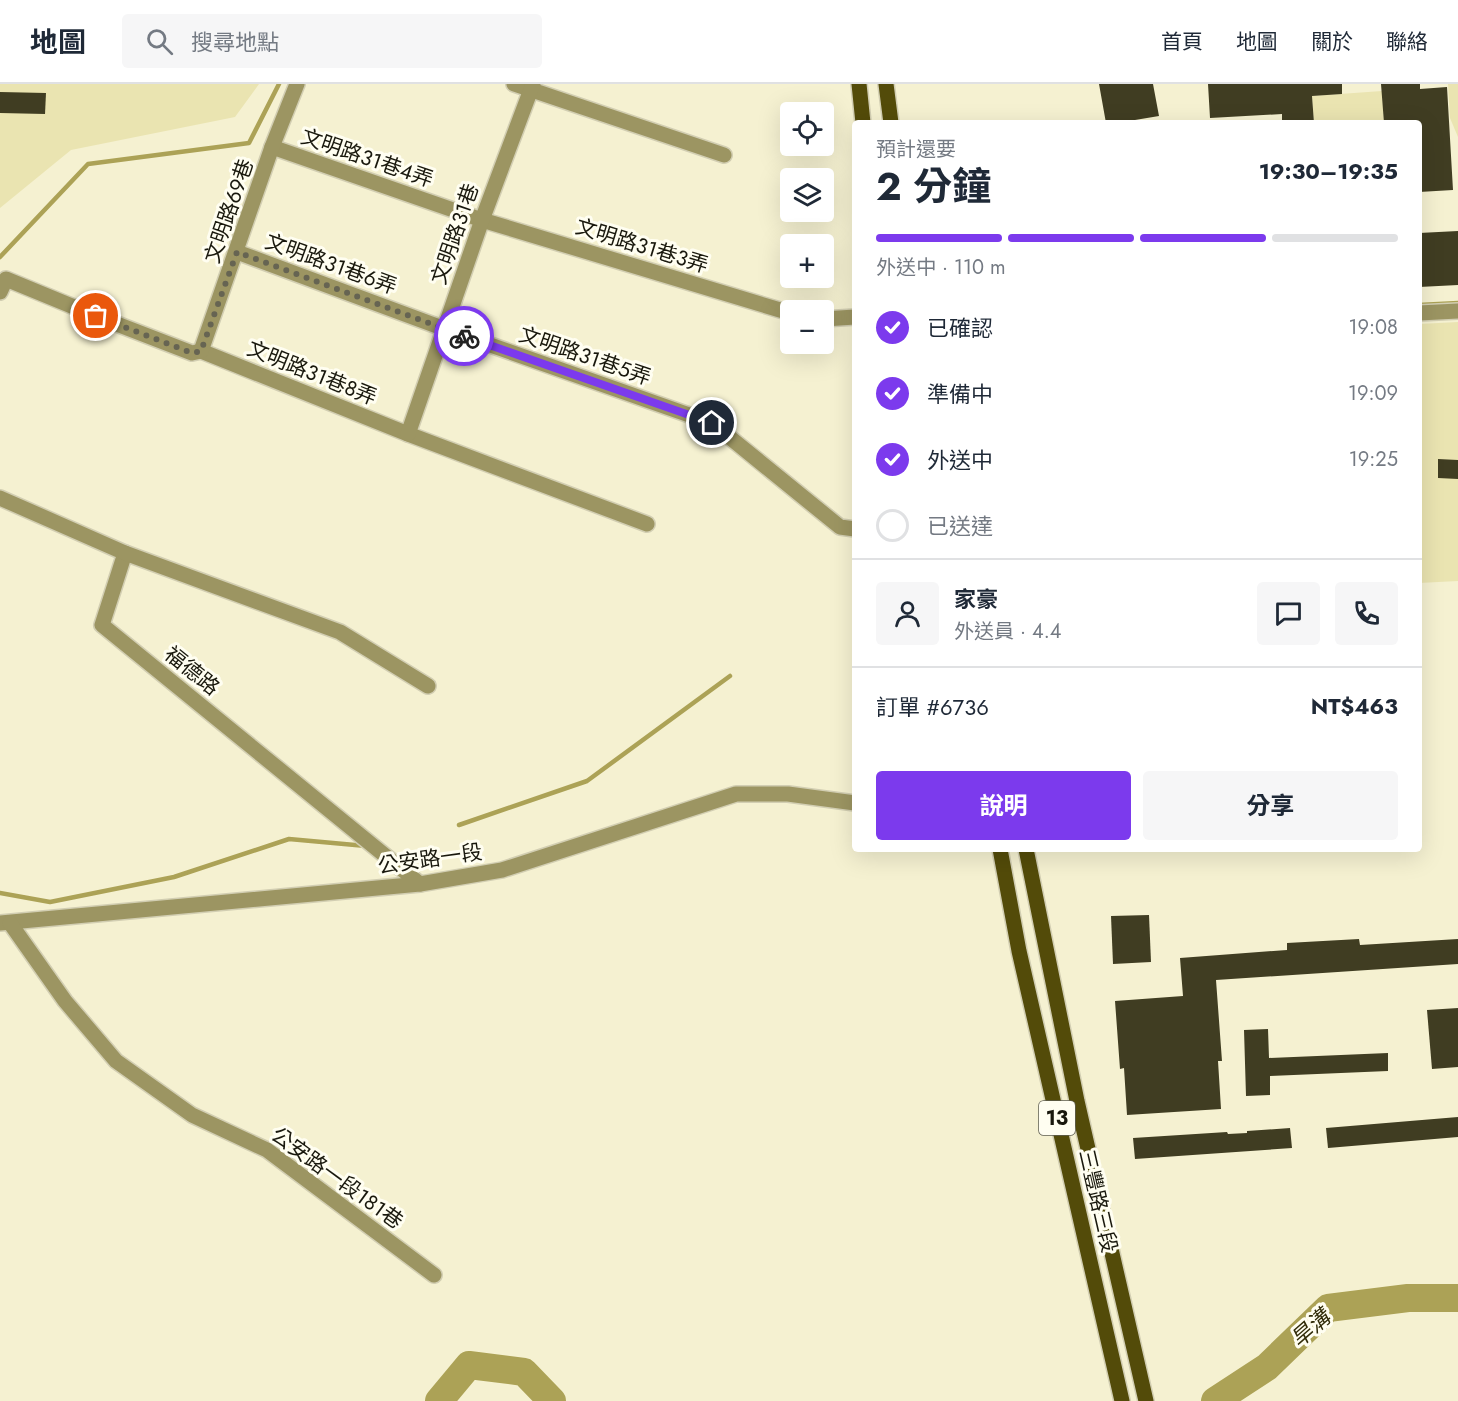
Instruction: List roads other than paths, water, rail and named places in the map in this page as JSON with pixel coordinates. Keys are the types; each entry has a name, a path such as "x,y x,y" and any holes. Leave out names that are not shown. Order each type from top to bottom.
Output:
{"main road":[{"path":"859,84 863,120"},
{"path":"886,84 891,120"},
{"name":"三豐路三段","path":"1001,852 1019,951 1122,1401"},
{"name":"三豐路三段","path":"1027,852 1077,1101 1146,1401"},
{"path":"1107,1333 1128,1328"}],"street":[{"name":"文明路69巷","path":"201,351 272,147 297,84"},
{"path":"514,84 532,87 724,155"},
{"name":"文明路31巷","path":"408,434 482,220 532,87"},
{"name":"文明路31巷4弄","path":"272,147 482,220"},
{"name":"文明路31巷3弄","path":"482,220 780,310"},
{"name":"文明路31巷6弄","path":"237,252 445,329"},
{"name":"文明路31巷8弄","path":"3,286 96,316 192,353 201,351 408,434 647,524"},
{"path":"1422,313 1458,310"},
{"path":"834,318 852,317"},
{"name":"文明路31巷5弄","path":"445,329 712,423 840,527 852,529"},
{"path":"0,498 125,553 340,632 428,686"},
{"name":"福德路","path":"125,553 102,625 420,884"},
{"name":"公安路一段","path":"5,923 420,884 502,870 736,794 788,794 852,803"},
{"name":"公安路一段181巷","path":"5,923 65,1001 116,1061 192,1115 267,1150 435,1275"}],"waterway":[{"path":"0,257 88,164 249,143 279,84"},
{"path":"1422,305 1458,303"},
{"path":"459,825 587,781 730,676"},
{"path":"0,893 50,902 174,877 289,839 366,846"},
{"name":"旱溝","path":"1215,1401 1267,1367 1328,1308 1408,1298 1458,1298"},
{"name":"旱溝","path":"439,1401 469,1365 524,1372 552,1401"}]}
